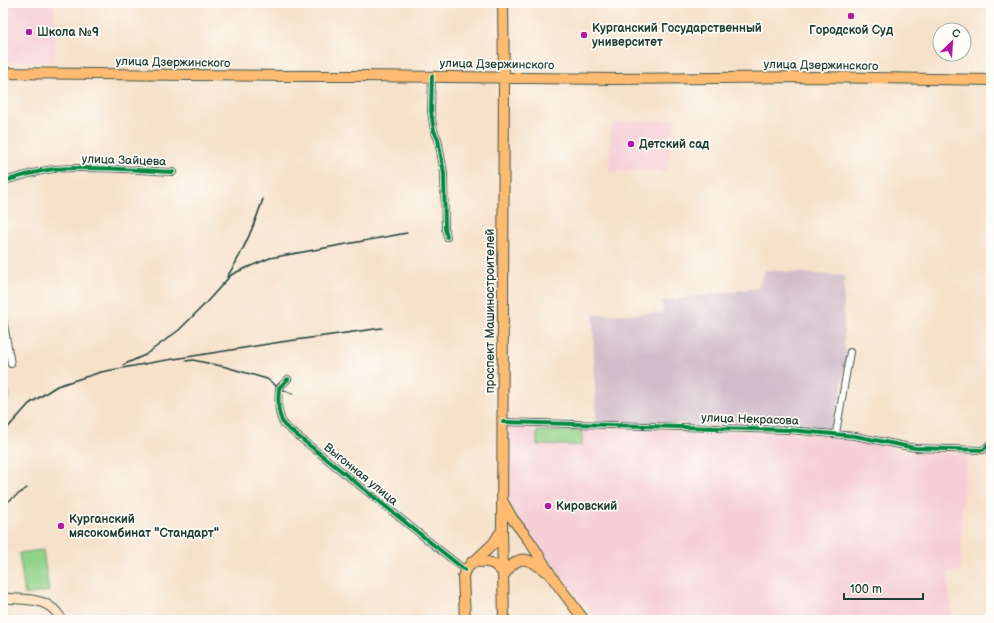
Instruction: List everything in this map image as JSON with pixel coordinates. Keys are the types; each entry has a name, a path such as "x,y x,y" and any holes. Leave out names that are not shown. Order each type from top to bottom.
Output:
{"main road":[{"name":"проспект Машиностроителей","path":"503,3 502,530 504,620"},
{"name":"улица Дзержинского","path":"3,73 432,76 614,79 819,77 991,80"},
{"path":"503,502 512,518 531,543 552,577 584,620"},
{"path":"465,620 463,577 465,570 493,544 502,530"},
{"path":"472,562 487,561 500,569 504,575 512,564 517,560 523,559 533,561 552,577"},
{"path":"3,598 40,601 50,605 57,611 62,620"}],"street":[{"path":"432,76 431,111 444,173 445,228 447,237"},
{"name":"улица Зайцева","path":"3,181 54,169 86,168 173,172"},
{"path":"3,318 11,364"},
{"path":"836,434 850,352"},
{"name":"Выгонная улица","path":"288,379 279,388 278,411 284,425 465,570"},
{"name":"улица Некрасова","path":"503,422 759,429 856,436 915,448 983,450 991,443"}],"shaded area":[{"name":"Школа №9","path":"3,3 54,3 55,62 3,61"},
{"path":"675,119 666,172 609,172 611,123"},
{"path":"765,270 844,276 844,345 847,357 840,397 830,429 596,422 593,315 663,313 662,301 758,288"},
{"path":"3,365 5,365 11,396 3,412"},
{"path":"506,425 788,432 833,436 910,452 967,454 962,506 961,571 948,572 952,620 597,620 548,559 506,502"}],"green space":[{"path":"537,431 582,431 582,445 537,445"},
{"path":"43,550 49,591 25,595 19,553"}],"railway":[{"path":"227,277 248,239 263,199"},
{"path":"123,365 145,355 179,330 231,275 239,271 270,258 407,233"},
{"path":"3,433 29,404 57,386 101,372 281,342 382,328"},
{"path":"186,361 193,360 226,367 267,379 279,388 293,394"},
{"path":"3,505 27,488"}],"cycle path":[{"path":"432,76 431,111 444,173 445,228 447,237"},
{"path":"3,181 41,171 68,168 173,172"},
{"path":"288,379 279,388 279,411 284,425 465,570"},
{"path":"503,422 789,430 855,436 915,448 983,450 991,443"}],"place":[{"name":"Городской Суд","path":"851,16"},
{"name":"Школа №9","path":"29,32"},
{"name":"Курганский Государственный университет","path":"584,35"},
{"name":"Детский сад","path":"631,144"},
{"name":"Кировский","path":"548,506"},
{"name":"Курганский мясокомбинат \"Стандарт\"","path":"61,526"}]}
